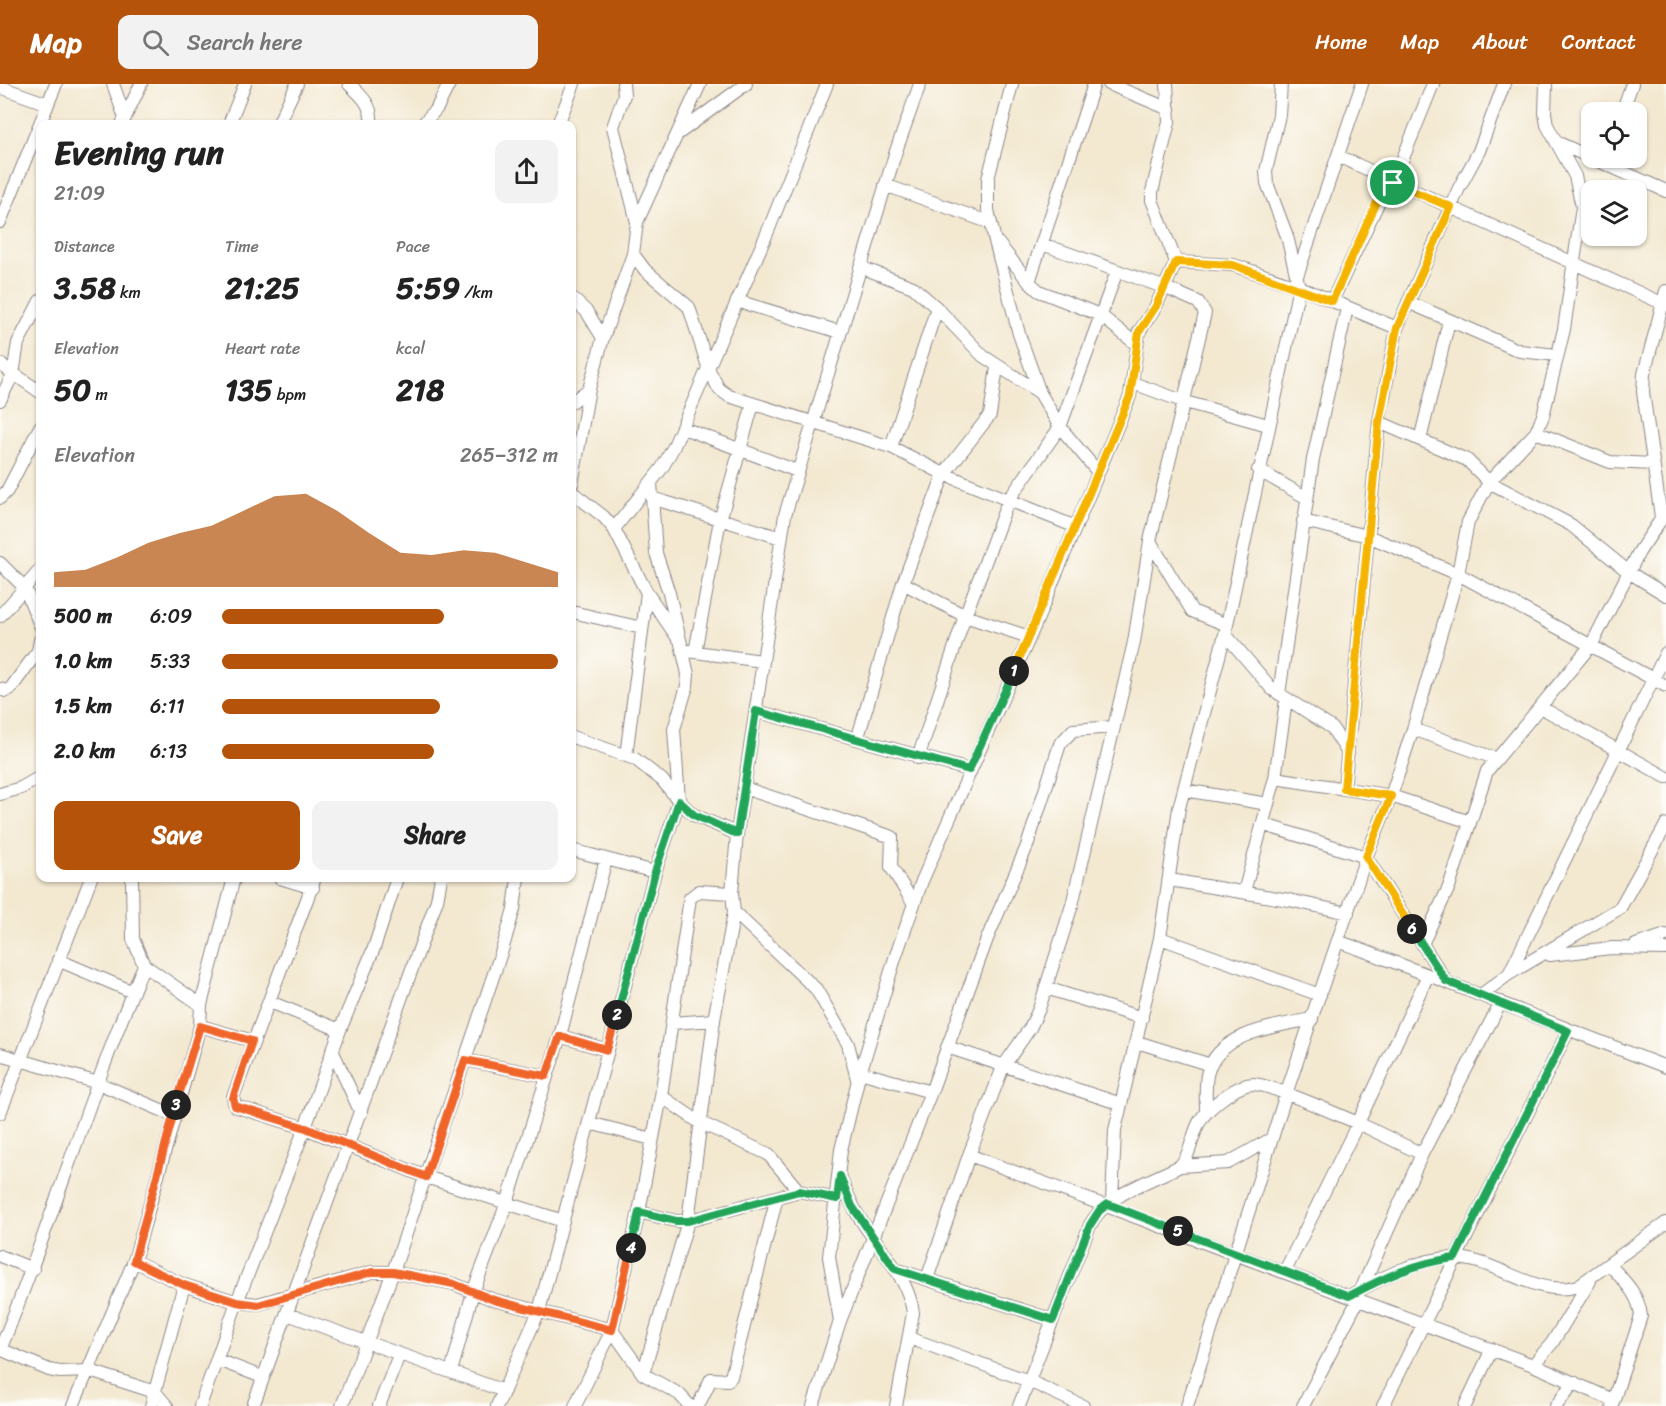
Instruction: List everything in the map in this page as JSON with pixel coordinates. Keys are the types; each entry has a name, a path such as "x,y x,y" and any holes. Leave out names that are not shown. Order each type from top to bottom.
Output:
{"street":[{"path":"41,120 56,84"},
{"path":"113,84 123,120"},
{"path":"125,120 141,84"},
{"path":"231,120 245,84"},
{"path":"280,120 297,84"},
{"path":"349,84 368,103 372,113 371,120"},
{"path":"426,120 437,108 449,84"},
{"path":"560,120 574,84"},
{"path":"623,84 624,95 613,127 637,222"},
{"path":"576,462 589,389 603,338 633,254 637,222 680,133 700,84"},
{"path":"680,133 746,84"},
{"path":"614,529 662,468 682,428 709,370 827,84"},
{"path":"643,1374 688,1221 714,1020 734,912 732,893 737,834 781,538 797,471 885,185 920,84"},
{"path":"1012,84 988,179 994,237 1018,334 1040,393 1060,427 1097,471"},
{"path":"1029,282 1094,84"},
{"path":"1109,84 1169,109"},
{"path":"840,1321 829,1257 840,1176 841,1150 859,1076 914,904 969,770 1029,638 1133,383 1135,343 1166,288 1176,262 1152,200 1169,122 1167,84"},
{"path":"1281,84 1279,115 1266,171 1267,183 1283,223 1298,282"},
{"path":"1110,1203 1114,1138 1160,938 1184,790 1226,630 1298,282 1362,84"},
{"path":"1332,301 1391,182 1433,84"},
{"path":"1344,789 1379,422 1397,328 1451,207 1479,151 1504,84"},
{"path":"1187,1406 1286,1094 1366,857 1391,796 1413,729 1458,574 1468,522 1489,482 1536,432 1557,355 1582,207 1575,176 1556,141 1545,113 1546,84"},
{"path":"1626,102 1632,84"},
{"path":"0,87 48,104"},
{"path":"0,222 36,134"},
{"path":"1556,141 1581,151"},
{"path":"1338,156 1391,182 1665,300 1644,374 1643,392 1653,464 1664,514 1592,644 1542,708 1497,759 1481,785 1449,887 1422,942"},
{"path":"1618,168 1666,191"},
{"path":"885,185 991,223"},
{"path":"994,237 1029,282 1049,296 1100,315 1135,343"},
{"path":"927,1279 969,1155 1004,1066 1030,1028 1046,988 1072,905 1134,642 1150,541 1205,313 1198,302 1166,288 1042,244"},
{"path":"633,254 645,270 689,307 709,370 719,388 729,396 891,447 944,474 1076,526"},
{"path":"1176,262 1221,263 1298,282 1347,308 1397,328"},
{"path":"860,267 913,287 996,367 1040,393"},
{"path":"918,758 965,616 1008,501 1060,427 1117,271"},
{"path":"737,301 840,332"},
{"path":"576,302 587,312 603,338"},
{"path":"1408,302 1520,351 1557,355"},
{"path":"891,447 937,308"},
{"path":"1244,892 1275,778 1282,697 1303,521 1313,459 1347,308"},
{"path":"0,400 14,374 18,343 36,309"},
{"path":"1420,440 1449,321"},
{"path":"0,364 36,389"},
{"path":"858,737 903,583 944,474 990,415 996,367"},
{"path":"1133,383 1185,402 1268,425"},
{"path":"576,399 589,389"},
{"path":"686,648 738,449 753,404"},
{"path":"1379,422 1467,460 1489,482 1571,525 1630,573 1666,595"},
{"path":"682,428 797,471"},
{"path":"1536,432 1610,462 1653,464"},
{"path":"0,498 7,491 36,435"},
{"path":"1258,470 1307,498"},
{"path":"498,1406 539,1311 655,872 679,801 674,729 687,686 686,648 656,553 651,483"},
{"path":"576,495 604,517 614,529 646,593 686,648 762,661"},
{"path":"652,498 781,538"},
{"path":"1303,521 1368,536 1458,574 1592,644 1666,686"},
{"path":"1150,541 1192,611 1226,630 1260,677 1282,697 1323,720 1341,740 1348,754"},
{"path":"0,563 24,588 36,616"},
{"path":"0,616 36,574"},
{"path":"903,583 965,616 1029,638"},
{"path":"626,756 646,593"},
{"path":"576,613 642,628"},
{"path":"1509,974 1666,653"},
{"path":"0,688 6,691 11,688 36,654"},
{"path":"1542,708 1666,777"},
{"path":"756,711 858,737 918,758 969,770"},
{"path":"813,1406 840,1321 931,1092 987,939 1027,846 1060,744 1073,730 1114,727"},
{"path":"1413,729 1497,759"},
{"path":"576,738 641,763 662,780 694,815 737,834"},
{"path":"1275,778 1391,796 1470,822"},
{"path":"2,795 36,779"},
{"path":"744,788 892,837 891,867 914,904"},
{"path":"1184,790 1268,804"},
{"path":"1262,824 1366,857 1446,981"},
{"path":"1482,995 1509,974 1543,956 1620,908 1666,825"},
{"path":"576,851 655,872"},
{"path":"451,1372 473,1292 507,1203 560,1036 606,859"},
{"path":"1170,880 1244,892 1348,914"},
{"path":"0,1113 89,882"},
{"path":"132,882 133,939 144,965 201,1005"},
{"path":"74,1406 134,1261 173,1115 200,1026 201,1005 233,882"},
{"path":"200,1406 237,1302 306,1128 332,1050 374,948 397,882"},
{"path":"257,1405 262,1377 361,1113 437,900 440,882"},
{"path":"342,1406 393,1272 510,926 517,882"},
{"path":"314,883 270,1002 252,1041 233,1098 235,1106 306,1128 426,1177 563,1221"},
{"path":"575,1406 612,1330 639,1212 661,1096 690,898 699,891 732,893"},
{"path":"734,912 816,989 848,1044 859,1076"},
{"path":"1626,948 1666,935"},
{"path":"1160,938 1320,995"},
{"path":"1338,941 1500,1002 1568,1031 1666,1066"},
{"path":"1543,956 1626,948 1666,949"},
{"path":"58,960 133,992"},
{"path":"144,965 98,1083 33,1269 0,1349 49,1370 90,1371 155,1392 167,1406"},
{"path":"1285,1271 1428,975"},
{"path":"1046,988 1142,1018"},
{"path":"270,1002 340,1030"},
{"path":"1303,1406 1422,1154 1500,1002"},
{"path":"1206,1113 1207,1076 1211,1065 1234,1042 1247,1035 1312,1019"},
{"path":"672,1023 714,1020"},
{"path":"200,1026 252,1041"},
{"path":"1383,1406 1425,1326 1455,1258 1568,1031"},
{"path":"560,1036 607,1050"},
{"path":"1137,1042 1211,1065"},
{"path":"947,1047 1121,1104"},
{"path":"332,1050 361,1113"},
{"path":"0,1054 98,1083 173,1115"},
{"path":"465,1060 546,1076"},
{"path":"859,1076 931,1092"},
{"path":"1019,1406 1090,1225 1099,1211 1179,1166 1188,1158 1196,1131 1206,1113 1241,1087 1253,1084 1286,1094 1358,1123 1422,1154"},
{"path":"661,1096 699,1122 768,1154 799,1191"},
{"path":"589,1123 652,1139"},
{"path":"1179,1166 1228,1163 1271,1139"},
{"path":"969,1155 1110,1203 1285,1271 1356,1295 1425,1326 1492,1349 1574,1382 1612,1403 1641,1316 1640,1304 1633,1291 1609,1264"},
{"path":"840,1176 852,1206 895,1269 912,1302 913,1313 896,1406"},
{"path":"639,1212 676,1221 688,1221 799,1191 837,1199"},
{"path":"698,1406 711,1379 728,1380 731,1377 777,1197"},
{"path":"1356,1295 1409,1269 1437,1260 1455,1258 1499,1268 1555,1290 1578,1286 1666,1223"},
{"path":"0,1256 33,1269"},
{"path":"134,1261 184,1285 237,1302 258,1305 372,1272 393,1272 454,1284 473,1292 612,1330 643,1374 679,1394 690,1406"},
{"path":"895,1269 1053,1320"},
{"path":"1533,1365 1552,1343 1594,1275"},
{"path":"151,1406 184,1285"},
{"path":"287,1314 504,1390"},
{"path":"909,1338 1029,1381 1083,1406"},
{"path":"1465,1406 1492,1349"},
{"path":"379,1406 399,1354"},
{"path":"218,1360 262,1377"},
{"path":"1556,1406 1574,1382"}],"route":[{"path":"1389,180 1393,183 1451,207 1397,328 1379,422 1344,789 1391,796 1366,857 1446,981 1568,1031 1455,1258 1437,1260 1380,1279 1349,1296 1108,1204 1099,1211 1090,1225 1053,1320 895,1269 852,1206 840,1176 837,1199 799,1191 688,1221 676,1221 639,1212 612,1330 494,1300 454,1284 393,1272 372,1272 258,1305 237,1302 184,1285 134,1261 173,1115 200,1026 252,1041 233,1098 235,1106 241,1110 306,1128 426,1177 465,1060 546,1076 560,1036 607,1050 655,872 679,801 694,815 737,834 756,711 858,737 918,758 969,770 1037,620 1130,396 1136,357 1135,343 1139,332 1166,288 1176,262 1233,265 1299,287 1332,301 1381,193 1389,180"}]}
